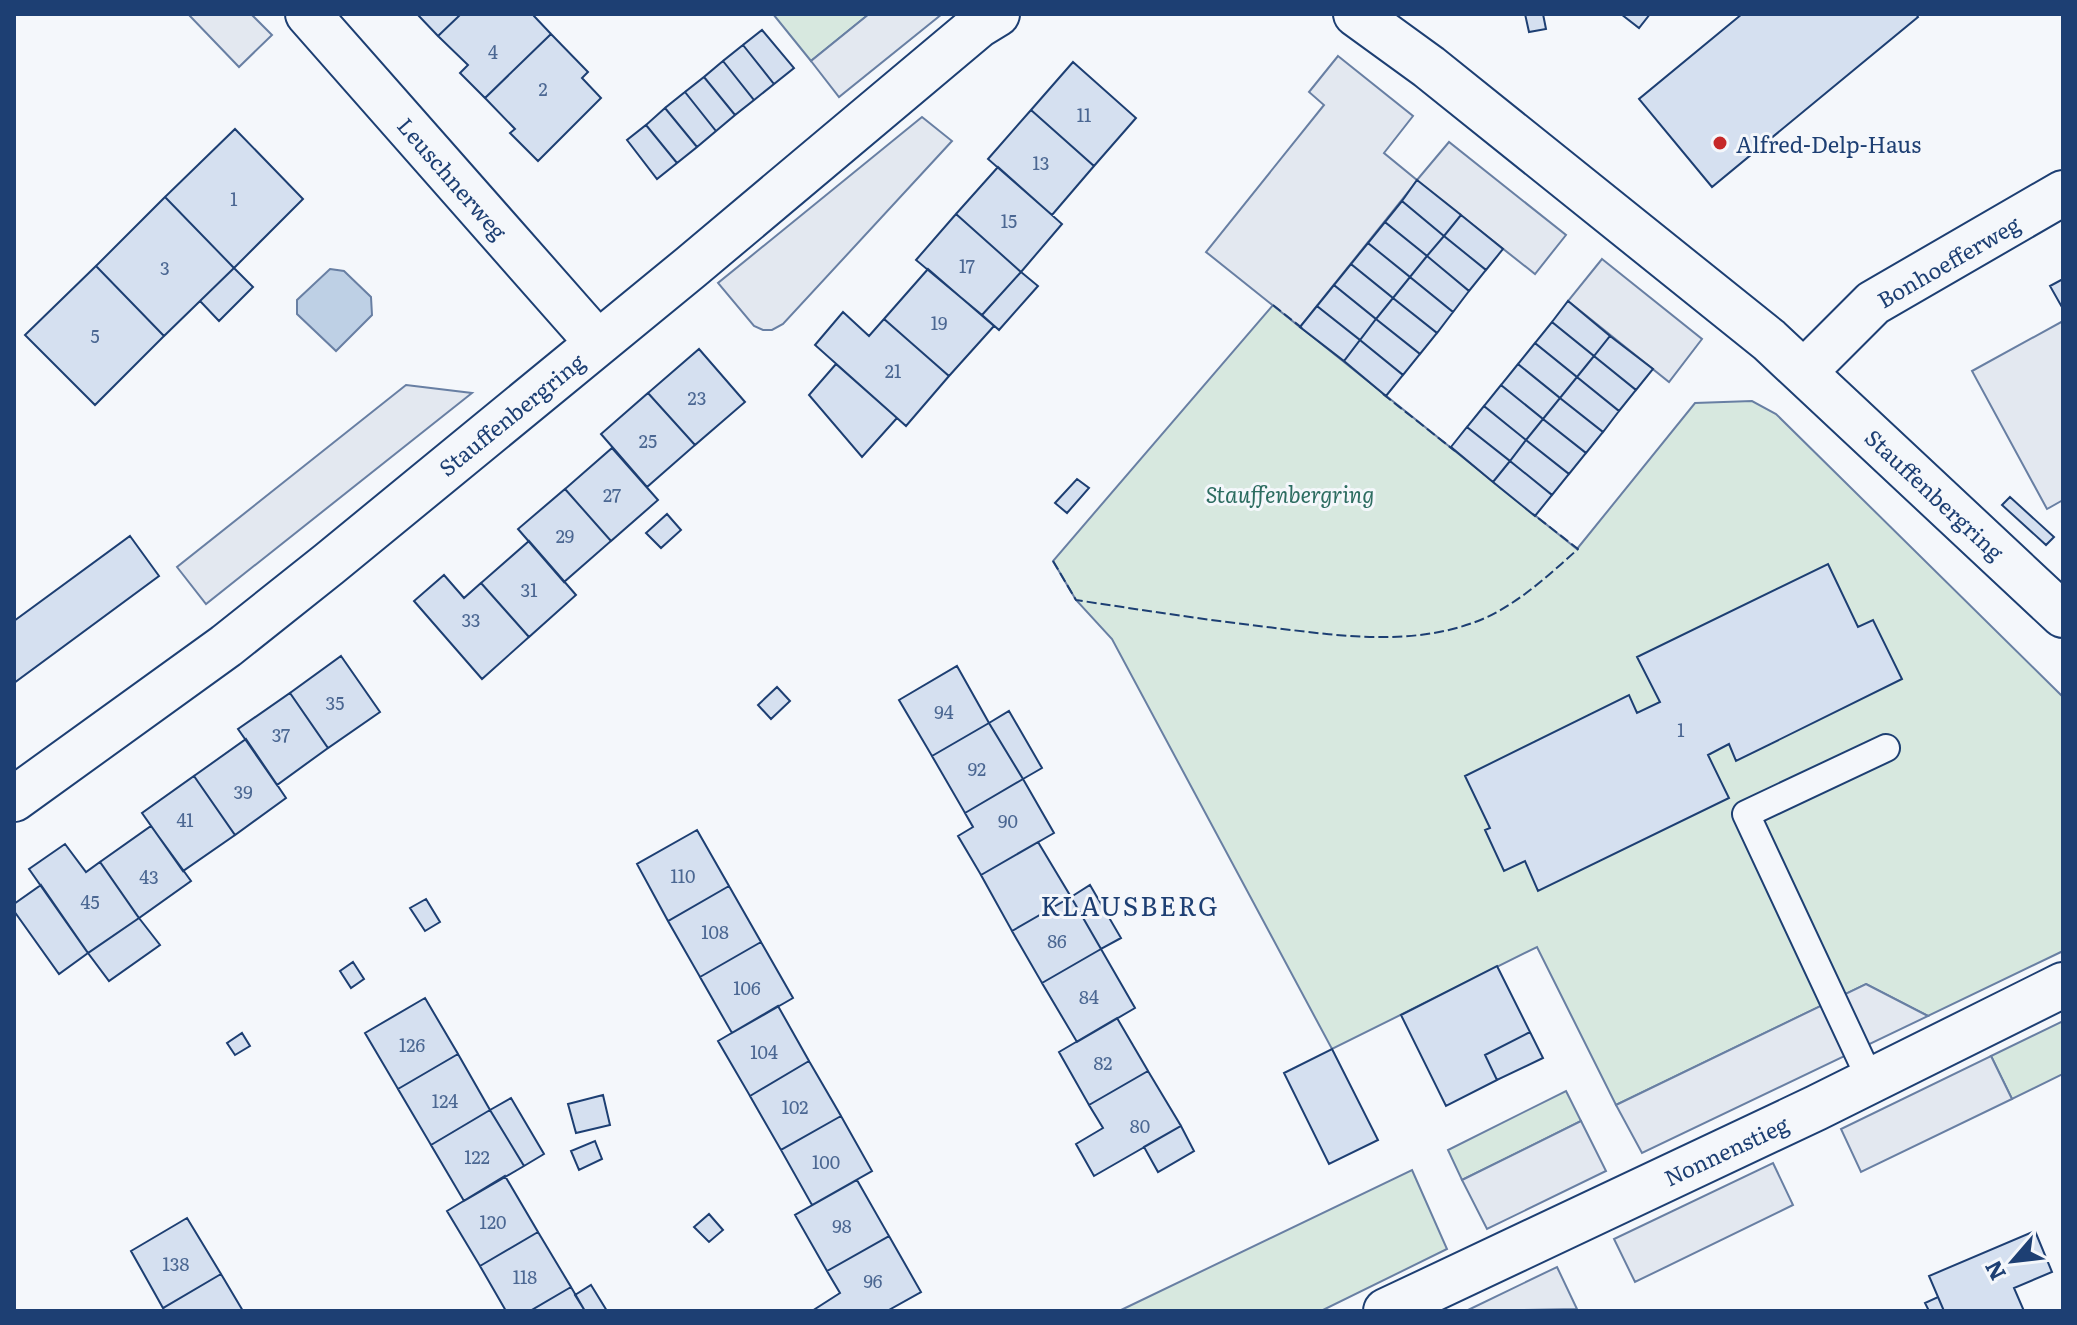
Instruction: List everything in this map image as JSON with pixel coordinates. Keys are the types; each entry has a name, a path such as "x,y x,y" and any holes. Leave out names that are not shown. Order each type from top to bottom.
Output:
{"street":[{"name":"Leuschnerweg","path":"308,14 598,343"},
{"name":"Stauffenbergring","path":"14,799 226,646 598,343 979,25 997,14"},
{"name":"Stauffenbergring","path":"1356,14 1429,67 1805,371 2063,615"},
{"name":"Bonhoefferweg","path":"1805,371 1873,303 2063,193"},
{"name":"Nonnenstieg","path":"1386,1311 1871,1081 2063,985"}],"lane":[{"path":"1871,1081 1746,814 1886,748"}],"green space":[{"path":"773,14 869,14 811,61"},
{"path":"1273,305 1577,549 1695,403 1752,401 1776,414 2063,697 2063,951 1928,1016 1866,984 1616,1105 1537,947 1332,1049 1112,639 1076,600 1053,561"},
{"path":"2063,1021 2063,1074 2012,1099 1991,1056"},
{"path":"1566,1091 1581,1121 1462,1180 1448,1150"},
{"path":"1412,1170 1447,1249 1321,1311 1119,1311"}],"shaded area":[{"path":"188,14 251,14 272,35 239,67"},
{"path":"869,14 942,14 839,97 811,61"},
{"path":"1338,56 1413,116 1384,153 1417,180 1449,142 1566,235 1535,274 1417,181 1300,327 1206,252 1324,105 1309,92"},
{"path":"922,117 952,141 783,324 772,330 754,326 718,283"},
{"path":"1602,259 1702,339 1669,382 1568,301"},
{"path":"2063,321 2063,500 2047,509 1972,371"},
{"path":"406,385 472,393 206,604 177,567"},
{"path":"1866,984 1928,1016 1642,1153 1616,1105"},
{"path":"1991,1056 2012,1099 1861,1172 1841,1129"},
{"path":"1581,1121 1606,1171 1487,1229 1462,1180"},
{"path":"1773,1163 1793,1205 1635,1282 1614,1239"},
{"path":"1557,1267 1577,1309 1466,1311"}],"water":[{"path":"330,269 344,271 371,297 372,315 336,351 297,314 297,300"}],"building":[{"path":"417,14 461,14 438,36"},
{"path":"461,14 535,14 551,34 485,98 460,73 468,65 438,36"},
{"path":"1525,14 1543,14 1546,29 1529,32"},
{"path":"1621,14 1650,14 1639,28"},
{"name":"Alfred-Delp-Haus","path":"1742,14 1916,14 1918,17 1712,187 1639,99"},
{"path":"762,30 794,68 774,84 743,45"},
{"path":"551,34 588,72 582,78 601,98 538,161 510,133 515,129 485,98"},
{"path":"743,45 774,84 754,100 723,61"},
{"path":"723,61 754,100 735,115 704,77"},
{"path":"1073,62 1136,118 1094,166 1031,110"},
{"path":"704,77 735,115 716,131 685,92"},
{"path":"685,92 716,131 697,147 665,108"},
{"path":"665,108 697,147 677,163 646,125"},
{"path":"1031,110 1094,166 1052,215 988,159"},
{"path":"646,125 677,163 657,179 627,140"},
{"path":"235,129 303,199 234,268 165,197"},
{"path":"998,167 1062,224 1021,272 956,214"},
{"path":"1417,180 1461,215 1444,236 1402,201"},
{"path":"165,197 234,268 164,336 96,266"},
{"path":"1402,201 1444,236 1427,256 1385,222"},
{"path":"956,214 1021,272 982,315 916,260"},
{"path":"1461,215 1503,249 1486,270 1444,236"},
{"path":"1385,222 1427,256 1410,277 1368,243"},
{"path":"1444,236 1486,270 1469,291 1427,256"},
{"path":"1368,243 1410,277 1393,298 1351,264"},
{"path":"1427,256 1469,291 1453,312 1410,277"},
{"path":"1351,264 1393,298 1376,319 1334,285"},
{"path":"96,266 164,336 95,405 25,335"},
{"path":"234,268 253,287 219,321 200,301"},
{"path":"928,269 994,326 949,376 884,319"},
{"path":"1021,272 1038,286 999,330 982,315"},
{"path":"1410,277 1453,312 1437,333 1393,298"},
{"path":"2063,279 2063,309 2050,286"},
{"path":"1334,285 1376,319 1360,340 1317,306"},
{"path":"1393,298 1437,333 1420,354 1376,319"},
{"path":"1568,301 1610,336 1594,356 1552,322"},
{"path":"1317,306 1360,340 1344,361 1300,327"},
{"path":"843,312 869,336 884,319 949,376 906,426 815,345"},
{"path":"1376,319 1420,354 1403,375 1360,340"},
{"path":"1552,322 1594,356 1577,377 1535,343"},
{"path":"1610,336 1653,369 1636,390 1594,356"},
{"path":"1360,340 1403,375 1386,396 1344,361"},
{"path":"1535,343 1577,377 1560,398 1518,364"},
{"path":"699,349 745,402 695,445 648,393"},
{"path":"1594,356 1636,390 1619,411 1577,377"},
{"path":"836,364 897,418 862,457 809,395"},
{"path":"1518,364 1560,398 1543,419 1501,385"},
{"path":"1577,377 1619,411 1603,432 1560,398"},
{"path":"1501,385 1543,419 1526,440 1484,406"},
{"path":"648,393 695,445 647,487 601,434"},
{"path":"1560,398 1603,432 1586,453 1543,419"},
{"path":"1484,406 1526,440 1510,461 1467,427"},
{"path":"1543,419 1586,453 1569,474 1526,440"},
{"path":"1467,427 1510,461 1493,482 1451,447"},
{"path":"1526,440 1569,474 1552,495 1510,461"},
{"path":"612,448 658,500 611,541 565,489"},
{"path":"1510,461 1552,495 1535,516 1493,482"},
{"path":"1077,479 1089,488 1067,513 1055,503"},
{"path":"565,489 611,541 564,582 518,529"},
{"path":"2010,497 2054,537 2046,545 2002,505"},
{"path":"667,514 681,530 661,548 646,533"},
{"path":"130,536 159,576 14,683 14,621"},
{"path":"529,541 576,595 529,637 481,583"},
{"path":"1828,564 1858,627 1873,620 1902,679 1736,761 1729,744 1708,755 1729,798 1538,891 1525,861 1504,871 1485,830 1490,828 1465,776 1629,695 1637,713 1660,702 1637,657"},
{"path":"444,575 464,598 481,583 529,637 482,679 414,601"},
{"path":"341,656 380,712 328,748 290,693"},
{"path":"957,666 989,723 932,756 899,700"},
{"path":"777,687 790,701 771,719 758,705"},
{"path":"290,693 328,748 277,785 238,729"},
{"path":"1009,711 1042,768 1023,779 989,723"},
{"path":"989,723 1023,779 965,813 932,756"},
{"path":"246,739 286,798 235,835 194,776"},
{"path":"194,776 235,835 183,871 142,813"},
{"path":"1023,779 1054,833 981,875 958,836 973,827 965,813"},
{"path":"151,826 191,881 139,918 100,862"},
{"path":"697,830 729,886 668,921 637,864"},
{"path":"1038,842 1071,897 1012,931 981,875"},
{"path":"65,844 86,872 100,862 139,918 88,953 29,869"},
{"path":"41,885 88,953 59,974 14,911 14,904"},
{"path":"1090,885 1121,938 1101,949 1071,897"},
{"path":"729,886 761,942 700,977 668,921"},
{"path":"1071,897 1101,949 1042,983 1012,931"},
{"path":"426,899 440,922 425,931 410,908"},
{"path":"139,918 160,945 109,981 88,953"},
{"path":"761,942 793,998 732,1033 700,977"},
{"path":"1101,949 1135,1008 1077,1042 1042,983"},
{"path":"353,962 364,979 351,988 340,971"},
{"path":"1497,966 1530,1032 1485,1055 1497,1080 1446,1106 1401,1015"},
{"path":"425,998 458,1054 398,1089 365,1033"},
{"path":"778,1006 809,1061 750,1096 718,1041"},
{"path":"1117,1018 1148,1071 1089,1105 1059,1052"},
{"path":"1530,1032 1543,1058 1497,1080 1485,1055"},
{"path":"242,1033 250,1046 235,1055 227,1043"},
{"path":"1332,1049 1378,1140 1329,1164 1284,1073"},
{"path":"458,1054 490,1110 431,1145 398,1089"},
{"path":"809,1061 841,1116 781,1150 750,1096"},
{"path":"1148,1071 1181,1126 1094,1176 1076,1144 1103,1128 1089,1105"},
{"path":"603,1095 610,1125 576,1133 568,1104"},
{"path":"511,1098 544,1154 524,1166 490,1110"},
{"path":"490,1110 524,1166 464,1201 431,1145"},
{"path":"841,1116 872,1171 812,1205 781,1150"},
{"path":"1181,1126 1194,1151 1158,1172 1144,1147"},
{"path":"595,1141 602,1159 579,1170 571,1151"},
{"path":"505,1176 538,1232 480,1266 447,1211"},
{"path":"857,1180 889,1236 827,1271 795,1215"},
{"path":"709,1214 723,1230 709,1242 694,1227"},
{"path":"187,1218 221,1274 163,1308 131,1251"},
{"path":"2035,1231 2052,1272 2014,1288 2024,1311 1944,1311 1929,1276"},
{"path":"538,1232 571,1287 530,1311 506,1311 480,1266"},
{"path":"889,1236 921,1292 887,1311 812,1311 840,1293 827,1271"},
{"path":"221,1274 243,1311 165,1311 163,1308"},
{"path":"591,1285 607,1311 585,1311 575,1295"},
{"path":"571,1287 585,1311 530,1311"},
{"path":"1938,1297 1944,1311 1929,1311 1925,1303"}],"fence":[{"path":"1273,305 1302,328"},
{"path":"1383,394 1455,451"},
{"path":"1053,561 1076,600 1340,635 1399,637 1457,628 1498,612 1534,587 1578,549 1533,514"}],"place":[{"name":"Alfred-Delp-Haus","path":"1720,143"}],"district":[{"name":"KLAUSBERG","path":"1130,904"}]}
